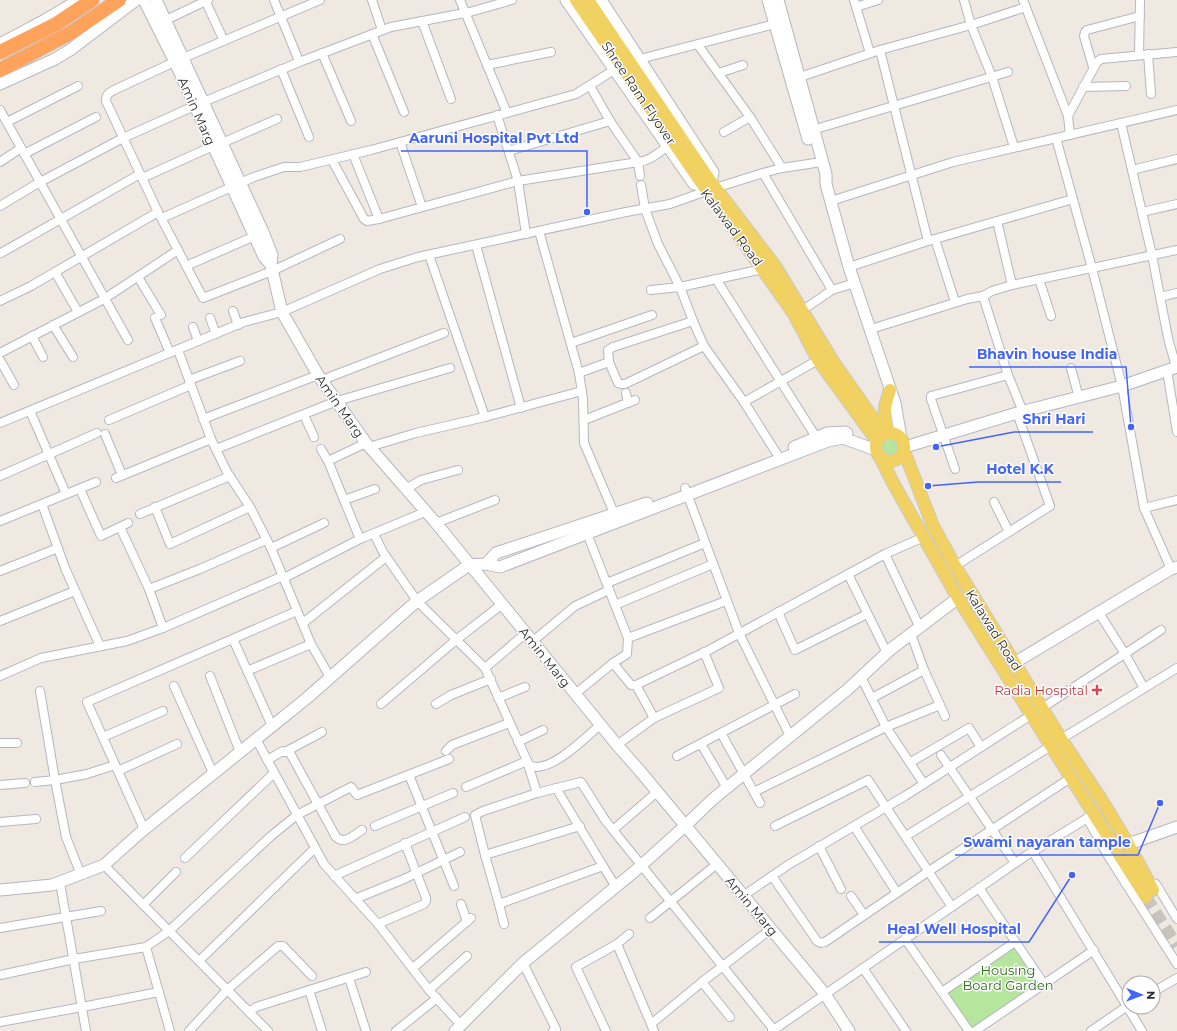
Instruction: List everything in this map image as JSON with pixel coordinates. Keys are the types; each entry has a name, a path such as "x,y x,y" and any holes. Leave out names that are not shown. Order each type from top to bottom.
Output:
{"highway":[{"path":"0,52 56,24 92,0"},
{"path":"0,70 72,32 118,0"}],"main road":[{"path":"0,44 79,0"},
{"path":"0,84 55,59 70,50 136,0"},
{"name":"Amin Marg","path":"144,0 179,60 237,185 272,255 272,268 282,312 320,377 368,445 436,524 501,605 530,637 600,725 825,994 849,1031"},
{"name":"Amin Marg","path":"156,0 166,20 179,60"},
{"name":"Kalawad Road","path":"566,0 694,184 706,183"},
{"name":"Shree Ram Flyover","path":"576,0 706,183"},
{"name":"Shree Ram Flyover","path":"588,0 706,183"},
{"name":"Kalawad Road","path":"601,0 713,172 706,183"},
{"path":"768,0 810,131 826,174 826,184 849,267 871,329 896,408 904,445 899,459 890,462 881,444 885,423 884,409 890,390"},
{"path":"778,0 800,77 815,163 819,177 826,184"},
{"name":"Kalawad Road","path":"706,183 794,314 818,360 881,444"},
{"name":"Kalawad Road","path":"706,183 775,266 803,310 881,444 893,483 958,598 1031,715 1056,743 1101,799 1127,842 1149,890"},
{"name":"Amin Marg","path":"237,185 255,236 264,257 272,268"},
{"path":"904,445 944,436 1020,413 1122,386 1173,368"},
{"path":"0,890 52,885 104,865 144,829 272,726 417,601 469,566 486,564 500,567 827,433 845,432 881,444"},
{"path":"881,444 893,433 904,445"},
{"path":"486,564 496,553 614,513 686,491 828,441 842,438 881,444"},
{"name":"Kalawad Road","path":"904,445 920,496 933,526 955,566 1042,708 1056,743 1091,816 1149,890"},
{"path":"893,483 912,472"},
{"path":"1014,663 1174,568"},
{"path":"458,1028 523,963 641,866 713,799 862,677 887,653 958,598"},
{"path":"1127,842 1134,842 1177,827"}],"street":[{"path":"166,20 206,0 224,40"},
{"path":"274,0 299,62"},
{"path":"320,0 224,40 114,90 106,97 106,101 160,215 203,298 340,239"},
{"path":"372,0 382,30"},
{"path":"460,0 507,113"},
{"path":"0,206 40,182 123,138 281,69 391,27 465,12 511,0"},
{"path":"870,53 855,3 878,0"},
{"path":"964,0 992,77 1014,148"},
{"path":"1140,0 1144,55 1151,94"},
{"path":"800,77 870,53 972,25 1025,4 1068,116 1070,135"},
{"path":"1093,67 1084,36 1085,32 1087,30 1140,16"},
{"path":"422,21 452,98"},
{"path":"640,59 775,24"},
{"path":"372,34 404,112"},
{"path":"698,44 750,117 782,168"},
{"path":"880,50 912,175 932,240 955,302"},
{"path":"487,65 550,52"},
{"path":"1068,116 1093,67 1102,59 1177,52"},
{"path":"322,53 351,121"},
{"path":"719,73 743,65"},
{"path":"281,69 309,137"},
{"path":"0,301 31,286 81,257 160,215 254,177 284,167 300,167 332,160 576,94 614,70"},
{"path":"810,131 1008,72"},
{"path":"7,122 78,86"},
{"path":"590,86 610,121 638,162 640,176"},
{"path":"1083,87 1126,86"},
{"path":"0,110 128,340"},
{"path":"831,201 953,162 1177,110"},
{"path":"497,115 518,181 526,234"},
{"path":"0,162 96,117"},
{"path":"724,132 750,117"},
{"path":"1,253 141,176 277,119"},
{"path":"509,151 610,121"},
{"path":"1121,123 1152,255 1168,338 1173,368 1177,432"},
{"path":"1056,138 1092,268 1122,386 1144,508 1174,568"},
{"path":"400,142 422,207"},
{"path":"332,160 364,219 367,220 379,219 518,181 645,162 668,146"},
{"path":"353,154 379,219"},
{"path":"1132,170 1177,159"},
{"path":"0,423 238,323 282,312 380,269 429,255 670,204 706,183 815,163"},
{"path":"763,173 832,290"},
{"path":"642,184 645,209 658,244 680,286 704,346 744,402 777,454"},
{"path":"849,267 932,240 1073,199"},
{"path":"1142,212 1177,204"},
{"path":"997,221 1012,285"},
{"path":"539,231 579,373 582,391 584,443 614,513"},
{"path":"186,266 255,236"},
{"path":"476,245 521,408"},
{"path":"0,353 104,299 178,250"},
{"path":"871,329 955,302 983,296 992,291 1012,285 1177,250"},
{"path":"429,255 485,417"},
{"path":"651,290 680,286 763,269"},
{"path":"55,272 78,312"},
{"path":"138,277 190,383 211,439 230,476 250,507 283,577 311,644 330,677"},
{"path":"716,279 816,437"},
{"path":"1039,279 1050,316"},
{"path":"803,310 832,290 855,283"},
{"path":"1160,297 1177,293"},
{"path":"955,566 1050,506 983,296"},
{"path":"233,311 238,323"},
{"path":"571,343 652,315"},
{"path":"210,318 212,334"},
{"path":"693,321 613,347 608,350 609,362 618,383 625,384 704,346"},
{"path":"53,325 72,356"},
{"path":"193,327 198,340"},
{"path":"203,419 444,333"},
{"path":"32,336 43,357"},
{"path":"0,360 14,385"},
{"path":"744,402 780,380 818,360"},
{"path":"109,420 240,361"},
{"path":"579,373 609,362"},
{"path":"216,449 337,401 450,368"},
{"path":"1071,368 1079,398"},
{"path":"955,469 931,396 1008,375"},
{"path":"328,462 368,445 521,408 582,391"},
{"path":"584,420 631,402 626,393"},
{"path":"30,411 66,494"},
{"path":"304,414 314,437"},
{"path":"0,476 101,433 119,477 211,439"},
{"path":"321,449 328,462 360,540"},
{"path":"406,489 427,478 458,470"},
{"path":"140,514 230,476"},
{"path":"0,522 96,482"},
{"path":"80,489 101,536 124,525 163,628"},
{"path":"344,500 375,489"},
{"path":"686,491 739,633 790,736"},
{"path":"436,524 495,500"},
{"path":"1144,508 1177,500"},
{"path":"994,502 1009,532"},
{"path":"42,504 75,591 100,646"},
{"path":"155,507 170,544 250,507"},
{"path":"0,676 46,657 127,640 163,628 283,577 360,540 426,512"},
{"path":"270,548 324,523"},
{"path":"374,534 386,557 417,601 485,668 529,765 533,768 538,768 550,764 570,751 600,725"},
{"path":"575,694 613,663 627,654 628,638 588,536"},
{"path":"613,663 627,682 631,685 636,685 704,652 885,554 924,537"},
{"path":"149,589 200,569 266,540"},
{"path":"485,668 575,606 608,587 705,543"},
{"path":"0,571 58,548"},
{"path":"885,554 915,631 924,670 944,716"},
{"path":"303,624 386,557"},
{"path":"615,605 713,564"},
{"path":"848,574 887,653"},
{"path":"0,620 75,591"},
{"path":"628,638 726,601"},
{"path":"381,704 456,640 501,605"},
{"path":"144,829 87,702 297,611"},
{"path":"778,612 795,650 867,614"},
{"path":"1099,613 1125,654 1144,688"},
{"path":"1042,708 1161,630"},
{"path":"233,639 272,726"},
{"path":"247,671 311,644"},
{"path":"617,745 654,718 719,688 704,652"},
{"path":"906,836 1177,668"},
{"path":"872,698 924,670"},
{"path":"210,676 240,752"},
{"path":"862,677 886,727 911,762 924,784"},
{"path":"436,704 451,695 491,679"},
{"path":"636,685 654,718"},
{"path":"174,686 213,773"},
{"path":"498,698 525,687"},
{"path":"40,691 66,837 81,875"},
{"path":"677,756 795,694"},
{"path":"754,792 886,727 940,705"},
{"path":"103,737 164,711"},
{"path":"744,896 819,846 924,784 1031,715"},
{"path":"446,751 452,745 509,723"},
{"path":"911,762 969,728 981,747"},
{"path":"518,742 543,730"},
{"path":"267,760 322,732"},
{"path":"721,733 760,802"},
{"path":"256,739 324,864 378,924 429,990 437,998 458,1028"},
{"path":"0,743 17,743"},
{"path":"35,782 55,780 117,768 177,744"},
{"path":"701,744 726,788"},
{"path":"287,751 290,753 339,841 344,841 362,830"},
{"path":"941,755 1015,863"},
{"path":"0,976 74,959 146,947 169,931 271,836 297,815 351,787 357,795 449,759"},
{"path":"466,787 527,761"},
{"path":"527,761 537,793"},
{"path":"186,858 274,773"},
{"path":"409,775 454,886"},
{"path":"772,876 818,941 821,943 825,942 929,870 1072,777"},
{"path":"775,826 868,780 952,906"},
{"path":"504,924 475,814 537,793 581,782 605,820 773,1030 1015,863 1091,816 1107,854 1177,964"},
{"path":"0,785 25,783"},
{"path":"556,788 616,887"},
{"path":"613,830 657,792"},
{"path":"375,826 453,793"},
{"path":"334,876 464,817"},
{"path":"0,822 36,819"},
{"path":"485,854 580,826"},
{"path":"854,826 897,893"},
{"path":"378,924 424,904 426,898 405,843"},
{"path":"819,846 841,889"},
{"path":"199,961 315,848"},
{"path":"355,899 417,873 460,852"},
{"path":"1033,852 1121,993"},
{"path":"650,918 717,864"},
{"path":"104,865 268,1031"},
{"path":"499,904 603,866"},
{"path":"143,905 176,872"},
{"path":"60,882 86,1031"},
{"path":"1149,890 1156,884 1177,919"},
{"path":"979,888 1044,984"},
{"path":"851,896 864,915"},
{"path":"413,968 469,920 461,904"},
{"path":"0,928 101,911"},
{"path":"617,944 653,1028 702,982 771,929"},
{"path":"606,1031 576,966 617,944 629,934"},
{"path":"905,939 969,1031"},
{"path":"942,992 1015,942"},
{"path":"190,1031 227,990 278,946 283,946 312,976"},
{"path":"146,947 170,1031"},
{"path":"975,1031 1094,950"},
{"path":"429,990 467,956"},
{"path":"523,963 556,1029 553,1031"},
{"path":"863,968 906,1031"},
{"path":"249,1012 256,1007 366,972"},
{"path":"348,978 366,1031"},
{"path":"1161,987 1177,978"},
{"path":"702,982 730,1017"},
{"path":"309,990 322,1031"},
{"path":"0,1022 159,992"},
{"path":"396,1031 437,998"},
{"path":"1091,1031 1121,1011"},
{"path":"1134,1015 1142,1031"}],"green space":[{"path":"893,436 901,448 900,456 897,460 893,461 886,457 883,452 882,439"},
{"name":"Housing Board Garden","path":"1015,942 1044,984 969,1031 942,992"}],"tunnel":[{"path":"1146,897 1177,946"}],"place":[{"name":"Aaruni Hospital Pvt Ltd","path":"587,212"},
{"name":"Bhavin house India","path":"1131,427"},
{"name":"Shri Hari","path":"936,447"},
{"name":"Hotel K.K","path":"928,486"},
{"name":"Radia Hospital","path":"1097,690"},
{"name":"Swami nayaran tample","path":"1160,803"},
{"name":"Heal Well Hospital","path":"1072,875"}]}
